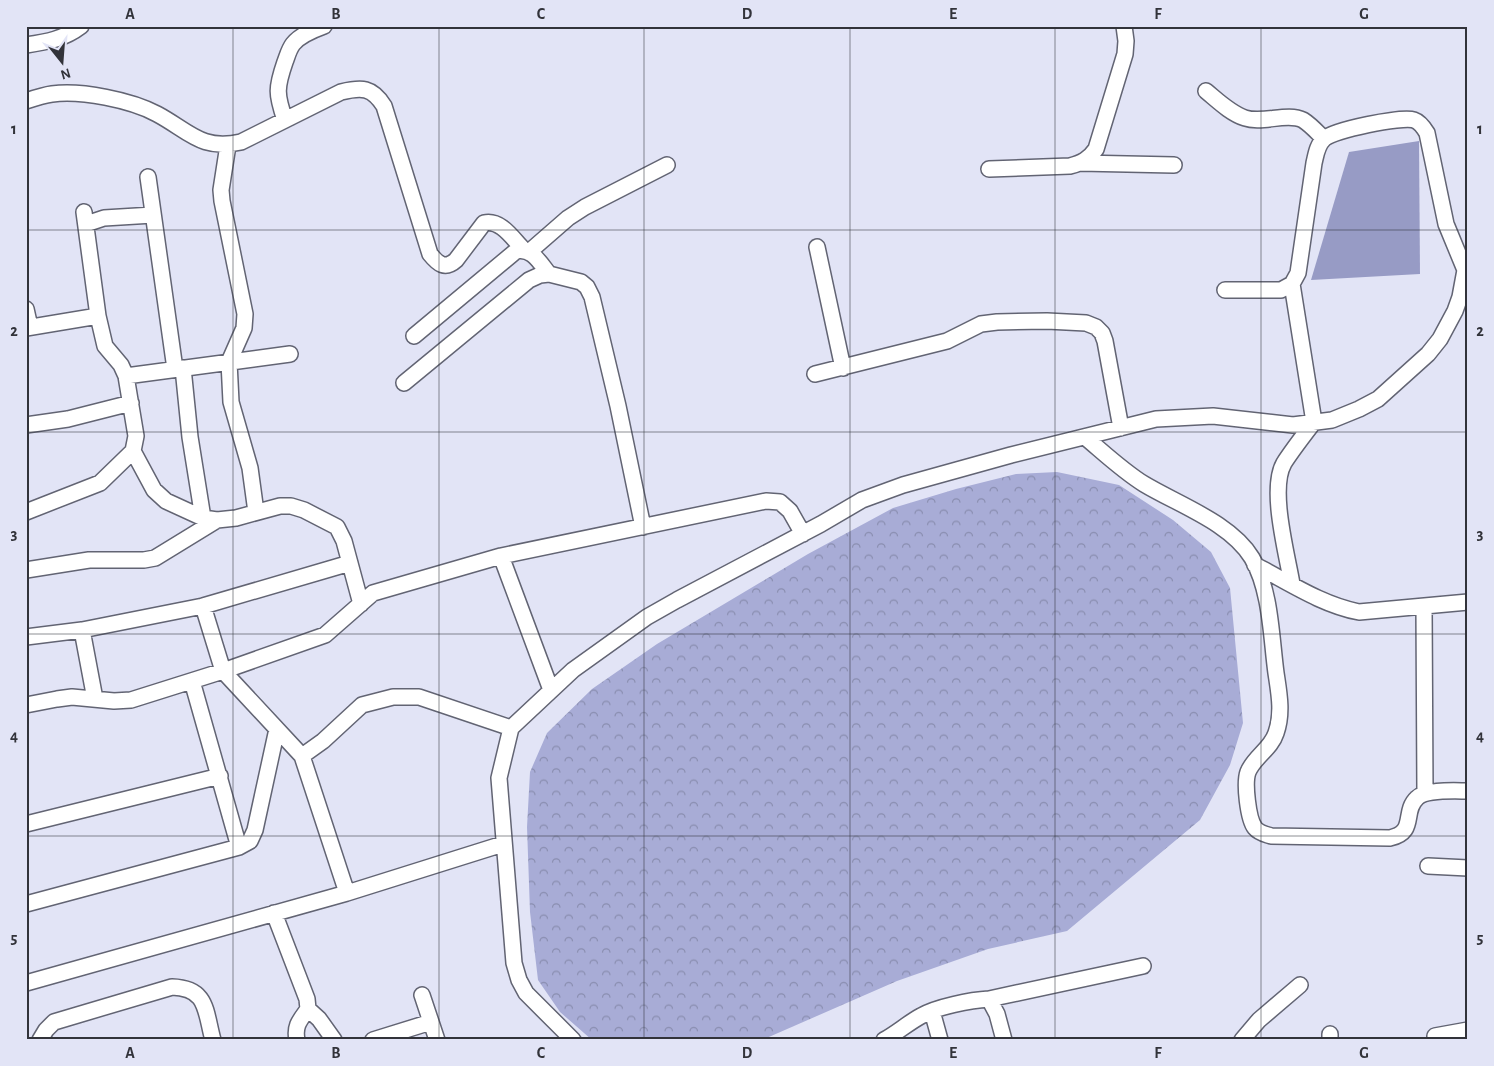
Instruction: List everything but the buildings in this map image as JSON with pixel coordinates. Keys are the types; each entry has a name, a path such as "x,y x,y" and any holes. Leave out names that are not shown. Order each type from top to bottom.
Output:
{"street":[{"path":"26,45 61,38 71,34 81,26"},
{"path":"285,120 278,94 279,81 288,55 293,44 300,38 324,26"},
{"path":"989,169 1070,166 1090,158 1096,149 1125,54 1124,26"},
{"path":"26,101 52,94 73,93 96,96 137,106 156,113 200,140 228,145 241,142 341,92 356,88 369,90 379,97 384,106 430,254 437,263 444,266 451,265 484,222 492,221 499,224 549,274"},
{"path":"1206,91 1243,118 1253,120 1301,119 1324,139"},
{"path":"573,1040 526,994 514,963 499,778 511,728 573,670 647,617 803,534 862,500 903,485 1156,419 1213,416 1293,425 1332,420 1378,399 1428,354 1449,324 1460,297 1466,267 1446,224 1427,133 1423,126 1414,120 1400,119 1337,131 1324,139 1317,150 1298,273 1292,284 1281,290 1225,290"},
{"path":"228,145 221,190 222,201 245,314 244,328 229,362 231,402 250,468 256,512"},
{"path":"1080,163 1174,165"},
{"path":"414,336 516,251 526,250 585,207 667,165"},
{"path":"148,177 190,436 210,519"},
{"path":"26,512 100,483 133,451 136,436 126,376 121,364 105,346 98,316 85,218 153,215"},
{"path":"817,247 843,368"},
{"path":"404,383 529,280 540,275 549,274 580,282 587,287 592,297 618,406 643,527"},
{"path":"1292,284 1314,422 1284,464 1278,479 1277,499 1292,584"},
{"path":"1460,297 1468,316"},
{"path":"26,309 28,327 98,316"},
{"path":"815,374 947,341 981,324 1046,321 1086,323 1096,327 1102,333 1105,341 1122,428"},
{"path":"126,376 290,354"},
{"path":"26,425 68,419 131,403"},
{"path":"1085,437 1129,474 1144,484 1230,532 1242,543 1261,579 1267,604 1280,700 1280,717 1276,734 1270,746 1254,762 1248,772 1246,782 1250,818 1255,828 1262,834 1272,836 1390,838 1400,836 1406,829 1411,806 1417,797 1425,793 1468,791"},
{"path":"133,451 154,490 166,502 210,519 236,518 280,506 291,506 325,520 337,528 344,541 361,604"},
{"path":"26,705 72,698 131,700 325,635 373,593 501,556 766,501 780,502 790,511 803,534"},
{"path":"26,570 89,560 144,560 155,558 210,519"},
{"path":"501,556 551,690"},
{"path":"26,637 82,630 203,606 350,563"},
{"path":"1255,566 1326,602 1359,612 1468,602"},
{"path":"203,606 222,671 302,756 347,893"},
{"path":"1424,606 1425,793"},
{"path":"82,630 95,699"},
{"path":"192,680 239,847"},
{"path":"302,756 323,741 362,705 393,696 419,696 511,728"},
{"path":"26,904 239,847 250,840 255,830 277,729"},
{"path":"26,824 220,776"},
{"path":"26,983 347,893 503,844"},
{"path":"1428,866 1468,868"},
{"path":"274,913 307,999 308,1009 295,1031 297,1040"},
{"path":"884,1040 922,1015 932,1011 1143,966"},
{"path":"1242,1040 1259,1020 1300,985"},
{"path":"40,1040 54,1022 172,987 194,991 200,997 213,1040"},
{"path":"422,995 437,1040"},
{"path":"989,999 997,1014 1004,1040"},
{"path":"308,1009 319,1019 334,1040"},
{"path":"932,1011 940,1040"},
{"path":"374,1040 431,1022"},
{"path":"1435,1036 1468,1030"}],"green space":[{"path":"1057,472 1119,485 1173,520 1211,552 1230,588 1243,723 1230,765 1200,820 1067,931 988,949 897,981 762,1040 592,1040 560,1012 538,980 530,912 527,827 530,772 547,733 592,689 657,644 808,554 893,508 956,489 1016,474"}],"shaded area":[{"path":"1419,141 1420,274 1311,280 1349,152"}]}
